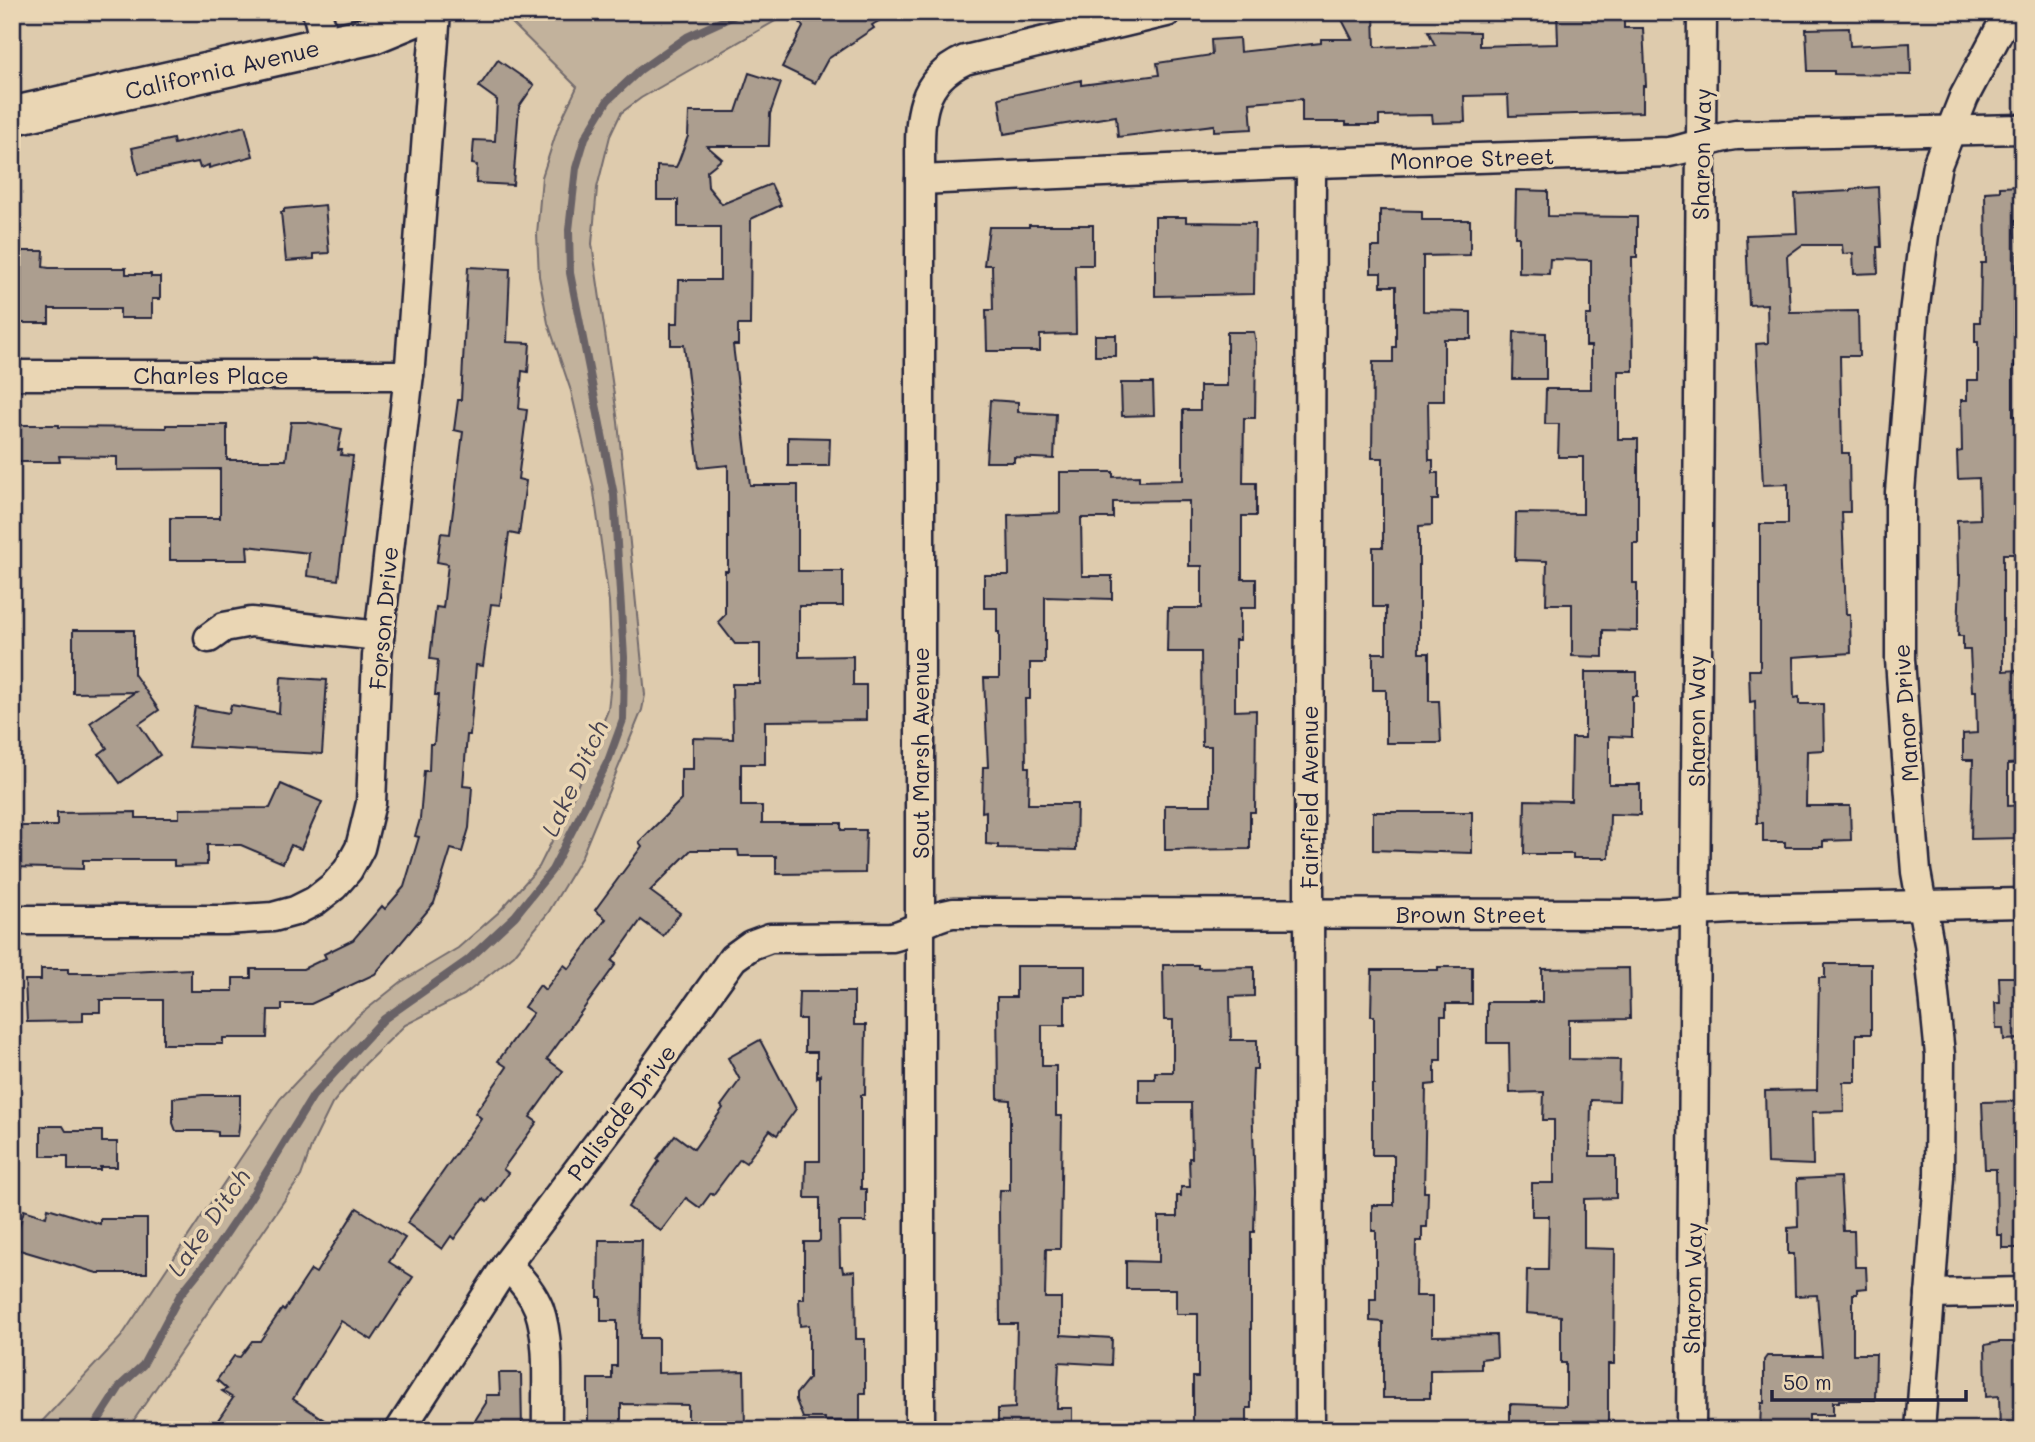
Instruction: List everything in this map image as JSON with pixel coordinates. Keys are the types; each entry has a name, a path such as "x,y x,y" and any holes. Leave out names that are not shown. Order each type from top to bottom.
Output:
{"main road":[{"name":"California Avenue","path":"12,116 321,29 372,35 428,12"}],"street":[{"name":"Forson Drive","path":"12,920 273,917 295,911 315,901 334,886 348,870 360,848 371,803 379,636 409,375 436,12"},
{"name":"Sout Marsh Avenue","path":"920,1430 922,115 936,79 965,60 1167,12"},
{"name":"Sharon Way","path":"1690,1430 1702,12"},
{"name":"Manor Drive","path":"1920,1430 1939,1177 1940,1055 1929,944 1916,872 1900,659 1900,492 1914,313 1937,165 1964,97 2009,12"},
{"name":"Monroe Street","path":"920,180 1311,163 1669,152 1718,137 1736,135 2023,129"},
{"name":"Fairfield Avenue","path":"1310,1430 1311,163"},
{"name":"Charles Place","path":"12,375 409,375"},
{"path":"209,638 224,627 251,622 379,636"},
{"name":"Brown Street","path":"921,925 936,916 953,913 1644,914 2023,903"},
{"name":"Palisade Drive","path":"400,1430 507,1264 631,1100 733,958 751,945 770,938 892,937 907,934 921,925"},
{"path":"507,1264 529,1290 543,1326 547,1430"},
{"path":"1930,1294 2023,1292"}],"shaded area":[{"path":"510,12 791,12 641,98 621,113 610,136 597,188 592,244 618,422 645,695 642,710 581,858 548,913 514,955 464,995 405,1025 365,1064 332,1104 312,1145 301,1176 127,1430 34,1430 121,1337 280,1099 357,1017 401,982 458,948 499,912 539,867 568,809 608,710 612,673 609,601 593,485 571,391 548,323 539,276 537,234 542,177 558,127 577,87 505,16"}],"building":[{"path":"793,12 894,12 872,25 874,28 828,59 815,83 782,67 803,27"},
{"path":"1338,12 1374,12 1375,47 1435,45 1428,31 1479,32 1479,46 1558,44 1557,12 1624,12 1624,28 1643,28 1646,86 1643,86 1643,112 1509,116 1508,95 1464,96 1465,122 1433,123 1432,115 1379,116 1379,125 1346,125 1346,122 1302,122 1302,99 1250,103 1252,129 1214,131 1214,125 1118,137 1116,116 1004,134 999,98 1081,80 1081,85 1159,75 1157,63 1212,55 1211,40 1239,38 1240,52 1321,43 1321,39 1352,39"},
{"path":"1849,28 1850,46 1910,43 1911,75 1808,71 1806,29"},
{"path":"498,60 534,85 519,107 513,185 476,183 477,165 472,164 474,140 495,141 497,100 479,87"},
{"path":"749,73 781,83 770,114 769,146 707,146 722,159 707,171 708,187 722,204 771,184 781,205 751,219 750,325 738,325 738,345 733,345 750,485 798,485 798,571 843,571 843,606 799,606 799,657 853,656 853,685 866,685 866,720 765,721 765,764 741,764 741,806 762,806 762,823 841,823 841,830 866,830 865,873 776,874 776,856 739,856 738,850 691,850 650,891 680,913 663,936 641,920 612,961 616,964 547,1059 563,1071 530,1117 537,1122 503,1169 508,1173 487,1202 483,1199 454,1239 451,1236 442,1249 407,1223 481,1118 475,1113 507,1067 498,1061 533,1013 524,1007 540,985 545,990 564,965 569,969 606,919 595,910 642,846 639,842 681,800 681,769 693,769 693,738 733,739 732,684 760,684 760,644 735,644 718,622 725,615 725,571 728,571 728,465 699,468 684,345 671,345 671,323 678,323 679,280 720,280 720,227 678,227 678,200 657,200 657,166 676,167 688,136 689,112 736,112"},
{"path":"245,126 253,156 209,168 209,165 200,168 198,162 138,174 132,148 173,139 174,144"},
{"path":"2023,186 2023,220 2015,220 2017,350 2013,366 2013,416 2023,416 2021,472 2017,472 2018,525 2023,525 2023,554 2003,554 2003,671 2019,670 2023,763 2008,764 2008,806 2023,805 2023,831 2019,831 2019,838 1971,839 1973,760 1963,760 1963,734 1977,733 1976,691 1972,691 1970,650 1963,650 1963,636 1958,636 1960,575 1957,520 1980,519 1979,478 1958,479 1957,452 1962,451 1961,400 1967,400 1967,380 1978,380 1975,322 1980,322 1981,263 1986,263 1985,192 2000,191 2000,187"},
{"path":"1878,187 1881,247 1877,247 1878,273 1854,274 1853,253 1843,254 1842,245 1802,245 1787,256 1790,312 1858,311 1859,356 1840,356 1842,453 1849,453 1850,512 1842,512 1846,614 1850,614 1851,653 1793,657 1794,698 1799,697 1799,704 1823,704 1824,750 1807,751 1806,806 1850,806 1851,840 1823,841 1823,847 1785,847 1785,842 1763,842 1763,823 1757,823 1755,701 1750,702 1749,670 1760,670 1760,524 1788,524 1788,484 1763,485 1756,344 1768,343 1767,304 1749,305 1746,235 1797,233 1795,194"},
{"path":"1516,190 1548,191 1548,216 1637,217 1637,257 1632,257 1633,371 1618,371 1618,439 1638,439 1638,543 1633,543 1633,583 1637,583 1637,631 1603,630 1603,657 1572,656 1572,604 1546,604 1547,561 1515,560 1516,513 1583,514 1583,457 1558,457 1559,424 1545,424 1546,389 1591,389 1591,346 1586,346 1586,315 1591,315 1591,260 1550,259 1549,274 1519,273 1519,237 1515,237"},
{"path":"325,205 329,253 314,254 314,259 286,261 281,212 284,212 284,209"},
{"path":"1380,210 1422,211 1422,220 1470,220 1470,255 1423,256 1423,311 1471,312 1471,339 1444,339 1444,401 1428,401 1429,460 1433,460 1433,473 1438,473 1438,500 1432,500 1432,525 1419,526 1419,653 1429,653 1429,701 1439,701 1441,743 1386,743 1386,690 1373,690 1373,653 1386,653 1386,607 1373,607 1373,547 1383,547 1383,458 1372,458 1373,362 1393,362 1393,347 1396,347 1396,286 1381,286 1381,273 1371,273 1371,247 1380,247"},
{"path":"1155,217 1186,217 1186,222 1255,223 1254,294 1155,296"},
{"path":"1093,225 1093,265 1075,265 1076,334 1040,335 1040,351 987,351 986,310 993,310 992,265 984,265 989,227"},
{"path":"12,251 44,251 43,267 49,268 126,268 126,274 151,274 151,277 160,277 160,299 152,299 152,318 120,318 120,309 49,309 49,323 12,323"},
{"path":"468,267 510,269 507,342 530,343 528,372 522,371 519,409 527,410 518,479 526,481 519,535 509,533 500,605 491,604 483,666 476,665 463,786 472,787 469,828 462,852 451,849 434,903 375,974 311,1004 282,1004 282,1010 268,1010 267,1038 223,1038 223,1044 163,1044 163,1000 100,1000 100,1012 83,1012 83,1021 27,1022 25,980 41,980 41,969 68,969 68,973 109,973 191,969 191,991 233,991 233,978 251,978 251,969 303,969 326,958 324,954 353,940 382,906 385,909 404,887 419,837 415,836 420,819 424,771 429,771 430,744 434,744 438,660 430,659 436,607 443,608 448,564 437,562 441,533 450,534 463,432 454,430 458,400 461,400"},
{"path":"1227,332 1254,332 1256,343 1255,418 1244,418 1243,483 1256,483 1256,516 1242,516 1242,579 1256,579 1256,608 1240,608 1240,640 1235,640 1235,711 1256,710 1255,812 1250,812 1250,849 1165,850 1165,805 1211,805 1211,746 1202,746 1201,652 1167,652 1168,608 1202,608 1202,566 1189,566 1189,501 1113,502 1113,518 1081,518 1082,576 1112,576 1112,599 1045,597 1045,663 1030,663 1030,699 1025,699 1028,804 1077,804 1076,850 998,848 998,845 986,844 986,811 982,812 983,767 988,767 984,678 999,678 999,632 997,608 984,608 984,575 1009,575 1008,515 1060,513 1060,472 1113,472 1113,477 1139,476 1139,481 1183,480 1183,410 1200,410 1200,386 1227,386"},
{"path":"1514,332 1546,333 1546,379 1513,379"},
{"path":"1095,335 1116,335 1116,356 1095,356"},
{"path":"1121,383 1153,383 1154,415 1122,416"},
{"path":"990,400 1018,402 1018,412 1056,414 1054,459 1014,457 1014,462 986,462"},
{"path":"291,422 307,422 342,429 338,450 342,450 341,455 353,456 338,580 307,576 309,553 247,546 248,560 170,560 170,518 220,518 220,469 117,470 117,457 59,456 60,462 19,462 18,425 166,428 166,425 227,425 227,460 286,460"},
{"path":"788,437 830,438 829,466 788,466"},
{"path":"73,630 134,630 134,674 159,710 139,724 160,755 120,783 99,754 107,748 90,723 135,692 73,693"},
{"path":"1585,672 1637,672 1637,696 1632,696 1632,737 1609,736 1609,784 1640,784 1640,815 1610,814 1609,858 1573,858 1573,854 1524,854 1525,800 1571,801 1572,738 1585,738"},
{"path":"281,677 327,680 322,754 188,747 195,707 229,713 231,705 279,713"},
{"path":"281,784 322,802 301,849 291,845 283,863 241,845 207,845 207,865 174,866 174,860 83,860 83,869 12,867 12,826 57,826 57,813 136,812 136,818 179,818 179,809 270,808"},
{"path":"1373,812 1472,812 1472,853 1373,850"},
{"path":"1825,964 1871,964 1871,1034 1856,1034 1856,1082 1843,1082 1844,1111 1812,1112 1813,1165 1767,1163 1765,1091 1817,1090 1819,978 1825,978"},
{"path":"1163,965 1198,965 1198,968 1254,967 1254,996 1230,997 1231,1040 1257,1040 1257,1069 1253,1069 1252,1098 1255,1192 1254,1232 1251,1232 1251,1408 1247,1408 1247,1430 1193,1430 1193,1377 1198,1377 1198,1314 1176,1314 1176,1289 1126,1289 1126,1261 1159,1262 1159,1217 1177,1217 1177,1196 1181,1196 1181,1187 1190,1187 1191,1103 1139,1103 1139,1079 1155,1079 1155,1072 1173,1072 1173,1020 1164,1020"},
{"path":"1016,966 1086,966 1086,996 1065,996 1065,1025 1042,1025 1042,1066 1056,1066 1056,1116 1062,1116 1060,1249 1046,1249 1045,1298 1061,1298 1061,1335 1112,1338 1111,1365 1059,1362 1057,1408 1072,1408 1072,1430 998,1430 998,1409 1015,1408 1017,1324 1000,1324 999,1207 1000,1190 1010,1190 1010,1100 998,1099 997,997 1016,997"},
{"path":"1438,967 1472,967 1472,1004 1446,1004 1446,1016 1441,1016 1441,1060 1435,1060 1435,1084 1426,1085 1424,1192 1428,1192 1427,1227 1422,1227 1422,1241 1416,1241 1415,1296 1432,1296 1432,1336 1496,1335 1497,1357 1481,1359 1481,1369 1430,1370 1430,1398 1383,1398 1383,1322 1370,1321 1370,1299 1376,1299 1376,1231 1372,1231 1372,1205 1394,1205 1394,1155 1372,1155 1372,970 1438,970"},
{"path":"1629,968 1630,1019 1569,1020 1569,1059 1620,1060 1619,1101 1591,1100 1590,1156 1616,1156 1616,1198 1584,1199 1584,1248 1615,1249 1614,1364 1608,1364 1608,1427 1538,1427 1538,1430 1510,1430 1510,1404 1566,1406 1566,1363 1561,1363 1561,1316 1526,1313 1527,1270 1548,1270 1549,1216 1532,1216 1532,1183 1554,1183 1554,1120 1543,1120 1544,1092 1510,1093 1509,1043 1487,1043 1487,1002 1542,1002 1542,969"},
{"path":"1999,977 2023,977 2023,1039 2004,1040 2003,1028 1996,1028 1995,1003 2000,1003"},
{"path":"799,992 854,992 854,1025 866,1025 865,1095 861,1095 861,1189 866,1189 866,1222 839,1222 840,1266 843,1272 855,1271 856,1339 865,1339 865,1393 860,1393 860,1421 803,1418 796,1400 796,1394 809,1378 809,1325 800,1326 799,1299 804,1299 804,1242 820,1240 820,1198 805,1198 806,1161 820,1161 820,1075 817,1078 817,1052 805,1052 805,1019 798,1019"},
{"path":"760,1040 796,1109 777,1135 770,1130 746,1163 740,1159 700,1208 686,1198 661,1231 628,1207 675,1135 694,1149 740,1080 728,1058"},
{"path":"240,1095 238,1136 218,1136 218,1132 211,1131 176,1131 173,1123 173,1098"},
{"path":"2023,1101 2023,1248 2002,1248 2002,1235 1997,1235 1996,1169 1985,1169 1982,1102"},
{"path":"41,1126 63,1126 66,1131 102,1131 102,1142 117,1142 117,1167 68,1170 68,1156 41,1156"},
{"path":"1840,1177 1843,1231 1854,1231 1855,1267 1866,1267 1867,1288 1857,1289 1857,1294 1853,1294 1853,1354 1876,1354 1875,1400 1833,1402 1833,1415 1809,1415 1809,1430 1760,1430 1761,1403 1764,1403 1764,1360 1767,1356 1822,1356 1817,1295 1795,1296 1794,1254 1788,1254 1788,1228 1798,1227 1797,1179"},
{"path":"48,1208 100,1224 100,1219 147,1219 147,1273 97,1273 13,1248 24,1210 46,1217"},
{"path":"357,1208 405,1238 389,1262 413,1277 372,1340 341,1321 293,1399 339,1430 211,1430 233,1398 222,1391 227,1389 217,1380 234,1356 240,1357 252,1341 260,1341 311,1270 316,1273"},
{"path":"599,1240 642,1240 640,1338 658,1338 658,1373 744,1371 745,1430 688,1430 688,1405 621,1404 621,1430 588,1430 588,1379 612,1379 612,1366 617,1366 617,1321 601,1321 601,1297 598,1297"},
{"path":"2021,1342 2023,1430 2000,1430 1999,1396 1986,1397 1985,1345"},
{"path":"499,1373 521,1373 522,1430 469,1430 486,1403 486,1395 500,1395"}],"waterway":[{"name":"Lake Ditch","path":"92,1430 121,1385 143,1365 180,1295 209,1259 251,1197 313,1096 384,1019 468,960 515,916 552,870 608,761 623,720 624,657 614,495 570,273 569,230 576,168 585,138 608,100 640,70 687,37 742,12"}]}
